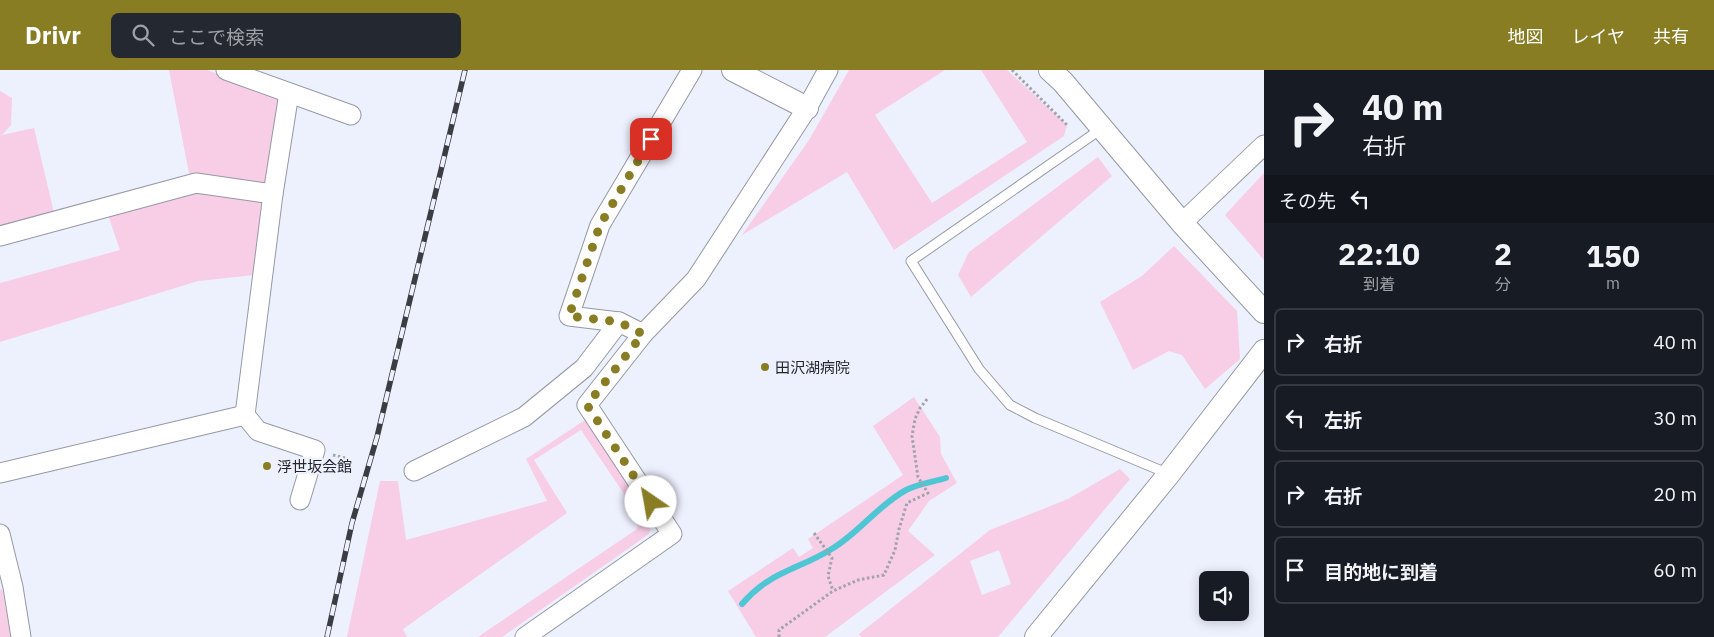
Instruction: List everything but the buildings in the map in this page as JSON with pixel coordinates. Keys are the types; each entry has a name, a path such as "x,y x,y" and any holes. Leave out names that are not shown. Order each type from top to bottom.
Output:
{"street":[{"path":"226,70 351,115"},
{"path":"643,334 619,322 569,316 600,225 692,70"},
{"path":"733,70 807,108"},
{"path":"525,637 672,534 587,405 643,334 696,279 807,108 828,70"},
{"path":"1050,70 1063,82 1182,223 1264,312"},
{"path":"289,93 273,194 245,415 258,431 316,450 300,500"},
{"path":"1182,223 1264,145"},
{"path":"0,236 196,183 273,194"},
{"path":"414,470 524,417 584,368 619,322"},
{"path":"1036,637 1169,474 1264,351"},
{"path":"0,473 245,415"},
{"path":"0,534 13,587 21,637"}],"lane":[{"path":"1101,129 912,261 979,369 1010,405 1035,418 1169,474"}],"path":[{"path":"1012,70 1067,125"},
{"path":"779,637 780,630 833,591 858,580 884,575 895,550 907,503 928,493 918,477 912,436 915,419 920,408 928,398"},
{"path":"814,533 832,558 828,576 833,591"}],"shaded area":[{"path":"169,70 207,70 283,97 267,186 190,178"},
{"path":"849,70 945,70 875,115 932,203 1027,142 981,70 1007,70 1067,125 1064,136 894,250 847,172 742,235 809,140"},
{"path":"0,91 12,98 11,125 2,135 34,128 54,213 0,226"},
{"path":"1098,157 1112,176 971,297 958,275 969,252"},
{"path":"1264,173 1264,260 1225,215"},
{"path":"197,189 265,200 254,275 198,281 0,342 0,283 120,250 108,215"},
{"path":"1174,246 1237,311 1240,359 1205,389 1182,355 1169,351 1133,370 1100,302 1142,276"},
{"path":"914,397 940,437 941,454 957,483 929,501 908,531 935,555 825,637 756,637 728,591 793,548 799,557 813,548 808,539 903,475 873,426"},
{"path":"585,420 653,519 649,534 502,637 478,637 637,529 639,516 581,430 534,460 567,513 403,629 407,637 347,637 380,481 398,481 406,540 547,501 526,459"},
{"path":"1120,469 1130,479 998,637 861,637 859,634 990,530 1068,499","holes":["999,550 1011,584 982,595 970,561"]},
{"path":"2,589 11,637 0,637 0,590"}],"waterway":[{"path":"742,604 752,593 773,578 830,550 906,490 946,478"}],"railway":[{"path":"327,637 352,523 377,437 465,70"}],"place":[{"name":"田沢湖病院","path":"765,367"},
{"name":"浮世坂会館","path":"267,466"}],"route":[{"path":"651,139 600,225 569,316 619,322 643,334 587,405 651,502"}]}
